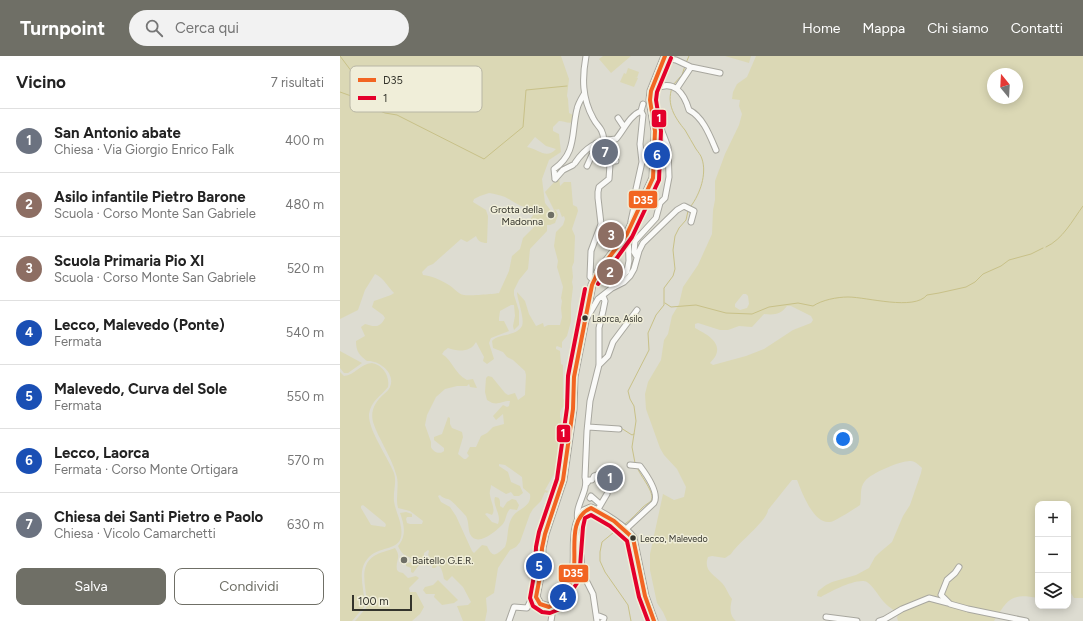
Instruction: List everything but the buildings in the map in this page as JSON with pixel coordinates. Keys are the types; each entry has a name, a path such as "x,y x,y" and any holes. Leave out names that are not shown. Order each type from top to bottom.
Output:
{"main road":[{"path":"654,621 645,596 634,541 626,530 591,508 582,513 578,521 574,567 571,581 559,600 552,606 546,607 540,604 537,600 536,594 540,578 543,540 563,480 573,409 574,377 590,290 593,280 629,230 652,181 654,174 655,124 653,105 650,96 665,57"}],"street":[{"path":"586,56 584,94 593,119 607,139"},
{"path":"665,57 687,65 720,73"},
{"path":"674,87 687,65"},
{"path":"637,257 634,252 636,242 656,218 660,203 665,198 669,176 668,147 653,105 655,89 667,84 674,87 685,98 689,110 694,113 708,132 716,150"},
{"path":"584,94 577,107 573,144 566,158 554,169 554,179 563,170 574,164 589,146 607,139 616,139 624,127 637,113 641,111"},
{"path":"584,324 601,297 612,288 627,271 629,262 629,230 642,162 640,144 643,115 641,111 643,104"},
{"path":"618,118 624,127"},
{"path":"587,166 592,155 598,150 596,143"},
{"path":"593,280 590,277 592,251 601,224 598,198 599,186 609,179 610,163 616,161"},
{"path":"674,209 680,206 688,207 694,211 691,222"},
{"path":"612,288 624,282 630,276 634,269 639,251 648,237 660,228 677,210 688,207"},
{"path":"578,521 576,515 587,483 585,477 590,401 599,365 599,328 605,301 590,290"},
{"path":"599,365 608,356 613,342 637,310"},
{"path":"588,427 619,429"},
{"path":"626,530 654,503 656,498 649,478 640,466 634,465"},
{"path":"587,483 588,480 592,480 594,476 599,475 606,469 616,476"},
{"path":"584,494 590,500 592,496 600,504"},
{"path":"597,511 607,494"},
{"path":"576,533 581,556 582,572 593,594 598,619 604,618 603,621"},
{"path":"949,604 941,595 947,580 959,567"},
{"path":"509,621 514,607 527,608 536,594"},
{"path":"880,621 902,609 929,598 968,609 1026,621"},
{"path":"551,621 552,606"},
{"path":"826,617 857,621"}],"shaded area":[{"path":"340,56 561,56 569,79 567,96 569,113 575,116 574,122 572,123 559,121 553,127 553,131 559,134 561,152 549,160 542,179 545,203 552,212 557,209 554,210 545,192 559,177 560,186 564,182 571,182 573,205 577,207 578,211 572,229 575,236 574,262 572,267 573,287 571,321 567,336 562,342 562,348 556,347 556,349 560,351 561,364 563,365 563,399 567,401 567,404 560,412 563,426 561,452 558,469 556,472 558,473 557,475 554,474 545,490 548,491 547,493 545,492 541,501 530,514 520,542 516,547 510,550 498,568 494,593 486,598 487,611 485,621 463,621 457,606 468,605 471,602 463,587 452,576 447,581 444,579 438,565 435,568 432,568 433,560 428,555 428,550 424,553 424,562 419,565 413,573 411,572 411,568 406,566 406,563 414,562 402,553 398,546 404,534 403,521 400,513 406,512 412,514 412,517 407,517 407,523 422,524 423,521 410,511 398,508 398,482 396,474 372,418 374,406 390,388 391,377 389,372 381,365 372,361 367,361 362,357 357,350 356,341 365,336 361,327 365,324 377,326 381,324 385,318 372,307 374,301 394,293 378,275 375,274 365,290 358,310 340,319","holes":["535,137 546,146 556,149 549,154 546,154 527,147","489,193 505,197 521,206 534,208 537,210 531,218 535,226 523,238 520,249 512,256 509,271 499,293 464,295 440,280 423,275 422,272 428,266 433,264 461,239 467,242 476,236 483,243 487,243 488,216 486,210 473,202 474,199","559,209 562,217 564,216 565,219 563,225 556,232 554,246 558,261 557,267 563,287 561,298 562,317 560,325 548,325 544,327 543,323 536,326 529,314 525,301 517,292 523,323 522,326 516,332 498,337 492,341 493,348 503,352 525,371 525,395 518,400 515,393 508,395 492,377 488,376 486,378 485,392 487,400 493,403 510,401 509,406 507,407 503,405 493,416 496,420 503,414 504,424 493,427 481,436 476,447 470,447 467,453 469,456 464,459 458,454 463,437 462,432 452,428 450,418 448,417 442,434 434,437 434,440 444,448 444,451 441,453 435,452 431,447 431,442 425,425 427,415 436,397 445,389 457,386 467,386 469,384 470,387 477,388 473,379 467,380 459,374 449,360 442,354 448,348 456,350 471,348 476,342 484,357 483,361 487,364 494,359 489,343 491,338 509,331 504,321 499,321 500,311 514,305 514,330 519,325 519,311 514,290 519,280 528,269 530,249 547,231 547,225 555,223 558,215 556,210","499,464 505,465 522,477 523,488 530,494 529,502 513,516 508,528 505,547 497,554 493,554 487,546 482,545 474,553 456,516 450,507 441,502 438,496 440,495 450,500 466,516 470,534 473,538 482,539 486,537 502,525 510,509 517,510 519,505 516,500 512,499 507,502 503,508 500,506 499,499 495,497 494,500 499,520 498,524 492,522 485,514 487,513 492,515 493,513 490,494 491,485 506,494 511,492 514,496 519,496 523,493 520,486 511,482 508,472 499,466"]},
{"path":"603,56 631,56 611,73 599,59"},
{"path":"725,56 751,56 749,63"},
{"path":"756,56 1083,56 1083,598 1074,598 1071,593 1071,501 1035,501 1035,598 1021,596 1011,599 1003,607 994,621 898,621 897,617 904,608 895,611 884,602 867,582 863,581 851,583 821,597 817,596 818,591 826,585 856,575 869,568 875,557 892,542 903,516 910,505 922,468 915,462 907,461 873,474 863,484 860,505 830,522 818,518 813,513 797,480 792,480 768,510 763,520 731,554 725,558 712,556 708,557 708,569 723,585 732,599 731,611 732,616 736,621 667,621 657,603 650,570 650,554 663,494 674,500 684,497 686,487 677,469 664,455 660,448 646,409 645,394 648,382 661,360 664,340 668,334 672,316 679,304 683,287 698,265 712,234 715,181 725,154 739,125 742,114 739,106 740,100 732,99 733,92 737,84 747,77","holes":["743,294 748,296 749,304 747,308 740,310 735,307 735,304","787,306 791,306 811,316 813,320 811,323 793,330 764,349 746,356 713,365 710,363 716,355 717,346 711,338 695,328 695,324 698,323 720,330 728,330 739,326 752,327 764,314 777,314"]},
{"path":"628,68 639,72 634,87 620,82 624,73 626,74"},
{"path":"603,223 623,228 622,231 624,233 616,244 598,237"},
{"path":"340,351 362,363 348,373 344,373 340,368"},
{"path":"372,363 379,366 385,372 388,379 388,387 372,406 369,414 372,428 394,473 394,501 400,524 401,535 400,541 396,544 374,553 365,562 362,574 364,607 352,621 340,621 340,372 344,376 348,375","holes":["363,505 385,523 385,527 371,525 361,506"]},
{"path":"395,548 398,554 397,570 408,578 416,576 419,578 409,588 410,592 416,592 424,607 420,614 412,621 355,621 366,608 364,573 369,561 376,555"},
{"path":"438,580 458,600 454,603 442,605 434,597 435,594 426,594 423,590 425,587 433,585"}],"waterway":[{"path":"340,56 350,69"},
{"path":"686,63 689,56"},
{"path":"673,85 682,75 685,66"},
{"path":"383,112 397,115 484,159 523,127 526,90 567,86"},
{"path":"672,88 670,94 672,110 700,155 704,171 700,190 691,206"},
{"path":"340,92 350,96"},
{"path":"1046,247 1052,244 1062,234 1083,206"},
{"path":"635,463 632,447 636,421 634,406 628,391 649,350 648,333 656,315 664,305 664,288 673,276 675,269 673,250 675,236 679,228 686,220 688,211"},
{"path":"665,303 671,307 696,305 726,313 752,314 769,307 798,303 813,306 834,298 844,297 901,303 912,302 921,300 927,295 966,287 975,282 983,274 1001,266 1009,260 1031,254 1043,248"},
{"path":"621,428 632,435 634,434"},
{"path":"625,524 651,501 652,498 650,489 637,467"},
{"path":"619,528 602,542 600,561 605,572 628,605 631,621"}],"transit line":[{"name":"D35","path":"654,621 645,596 633,538 614,521 591,508 583,513 578,520 574,538 573,576 563,595 556,603 549,607 540,604 536,597 541,571 542,548 545,534 563,480 573,409 574,377 592,285 598,272 627,234 653,178 655,131 650,100 651,91 665,56"},
{"name":"1","path":"598,284 632,237 659,180 661,131 656,100 657,92 671,58"},
{"name":"1","path":"585,289 568,376 567,408 557,479 539,532 530,598 533,606 542,612 550,613 560,609 577,583 580,567 583,527 585,518 591,515 610,526 627,541 639,597 648,621"}],"place":[{"name":"Chiesa dei Santi Pietro e Paolo","path":"605,152"},
{"name":"Lecco, Laorca","path":"657,155"},
{"name":"Grotta della Madonna","path":"551,215"},
{"name":"Scuola Primaria Pio XI","path":"611,235"},
{"name":"Asilo infantile Pietro Barone","path":"610,272"},
{"name":"Laorca, Asilo","path":"585,318"},
{"name":"San Antonio abate","path":"610,478"},
{"name":"Lecco, Malevedo","path":"633,538"},
{"name":"Baitello G.E.R.","path":"404,560"},
{"name":"Malevedo, Curva del Sole","path":"539,566"},
{"name":"Lecco, Malevedo (Ponte)","path":"563,597"}]}
